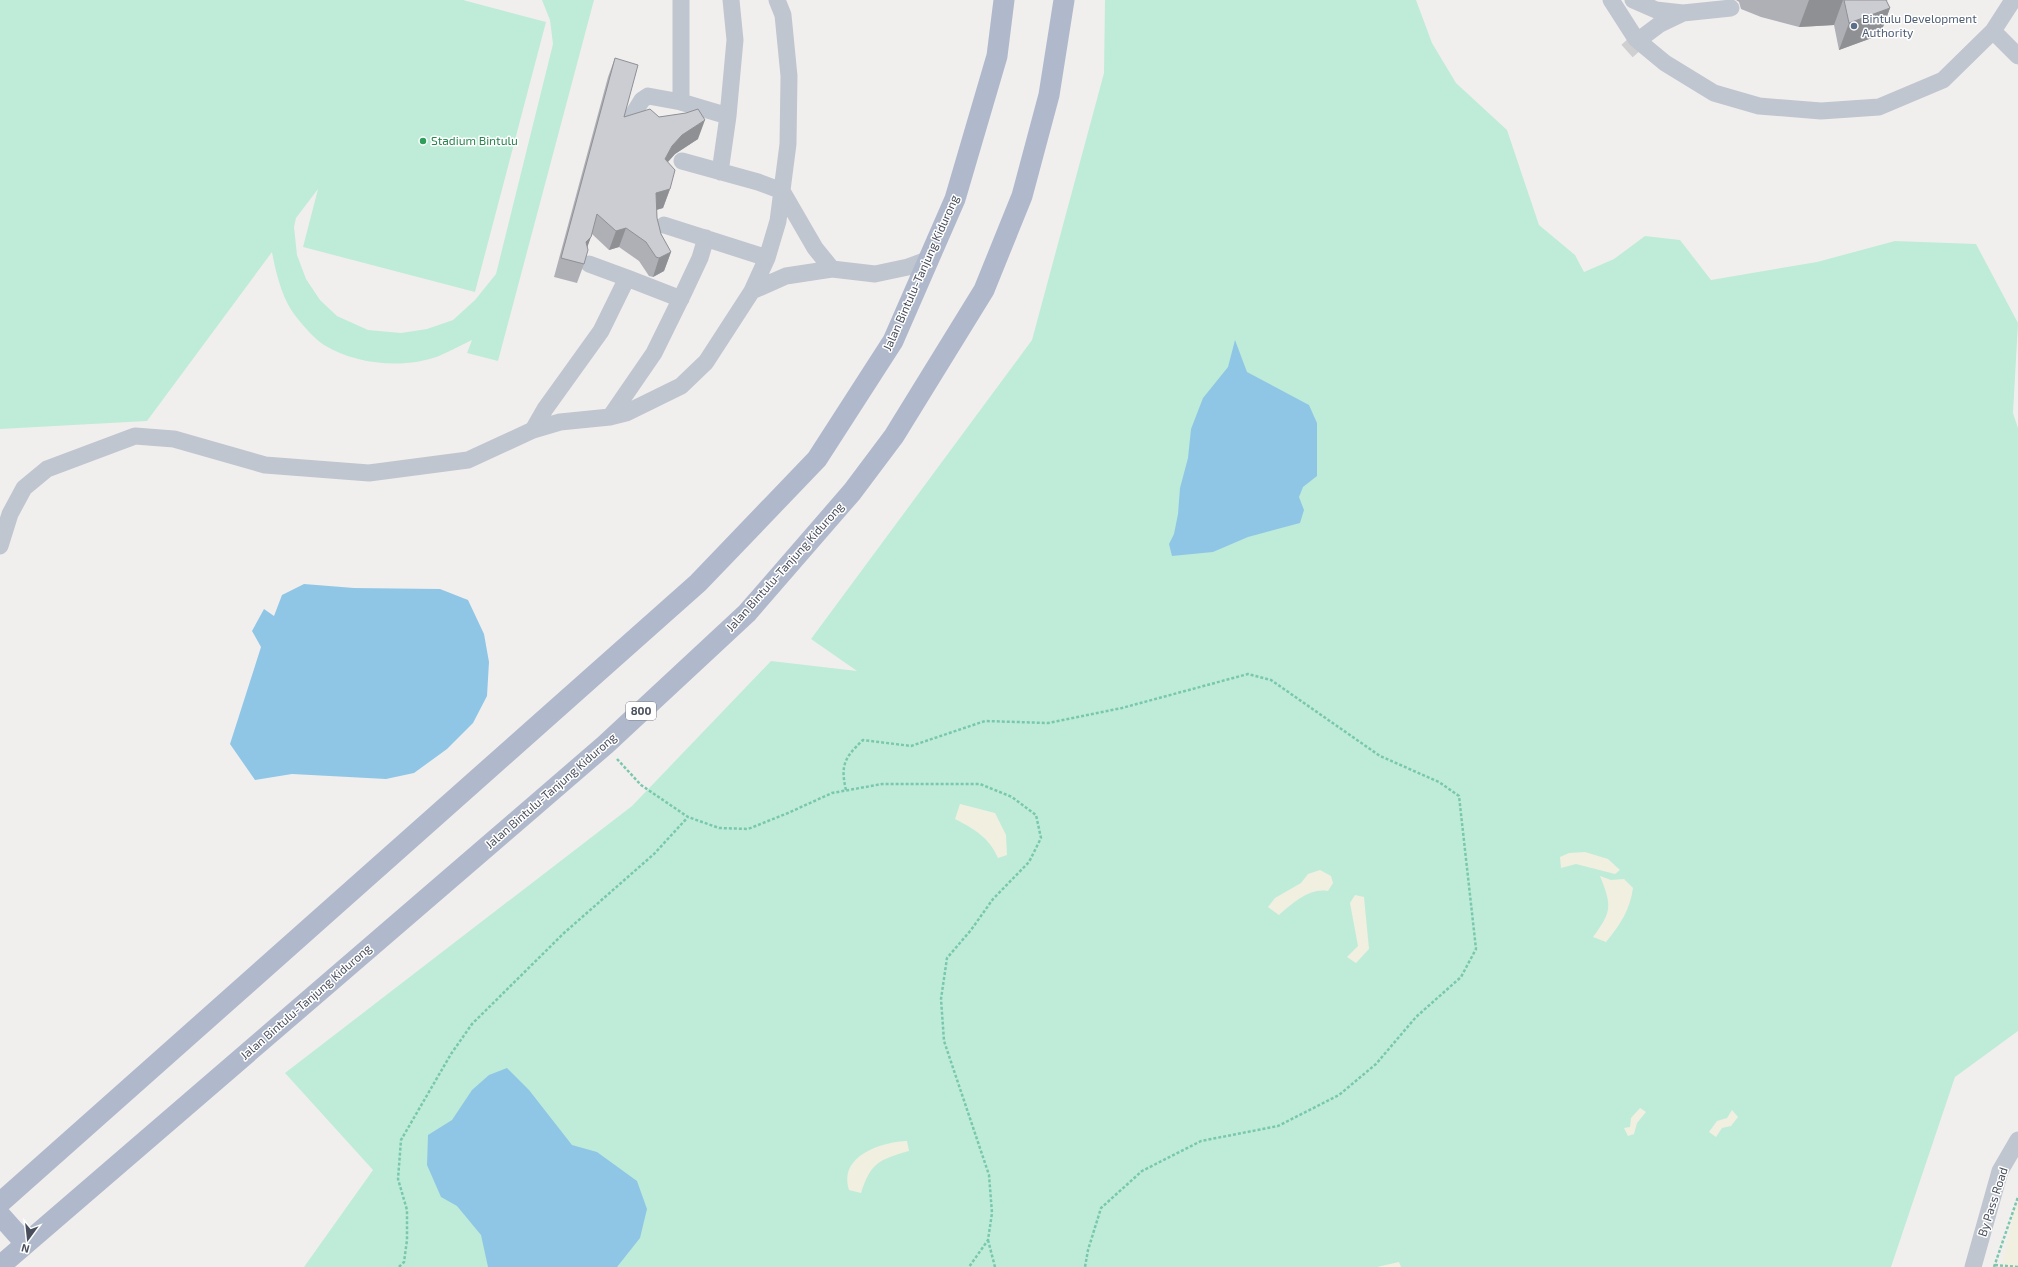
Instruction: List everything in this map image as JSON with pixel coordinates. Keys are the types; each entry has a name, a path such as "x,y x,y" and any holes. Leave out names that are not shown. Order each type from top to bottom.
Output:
{"main road":[{"name":"Jalan Bintulu-Tanjung Kidurong","path":"4,1198 698,584 817,459 893,341 927,260 955,199 996,56 1004,0"},
{"name":"Jalan Bintulu-Tanjung Kidurong","path":"0,1266 605,745 747,613 852,492 894,436 984,290 1022,196 1049,95 1064,0"},
{"path":"0,1215 25,1243"}],"street":[{"path":"681,0 679,4 681,102"},
{"path":"720,172 728,116 735,40 731,0"},
{"path":"0,546 10,514 24,488 46,469 135,436 174,439 265,465 369,473 468,460 533,430 560,422 610,417 626,413 681,386 706,362 752,291 767,258 778,221 788,144 789,76 783,15 777,0"},
{"path":"1610,0 1636,39 1665,63 1714,92 1759,106 1821,111 1879,107 1943,80 1993,31 2014,5"},
{"path":"1633,0 1656,10 1683,13 1731,8"},
{"path":"1644,36 1660,24 1683,13"},
{"path":"1993,31 2018,56"},
{"path":"632,116 642,100 648,96 681,102 728,116"},
{"path":"682,162 758,182 782,191 815,248 832,269"},
{"path":"664,225 767,258"},
{"path":"610,417 654,353 700,258 706,238"},
{"path":"752,291 786,276 832,269 875,274 908,267 927,260"},
{"path":"589,264 681,299"},
{"path":"533,430 545,408 602,331 627,278"},
{"name":"By Pass Road","path":"1973,1267 2000,1171 2018,1140"}],"path":[{"path":"846,790 843,776 848,755 863,740 911,746 985,721 1048,723 1122,708 1248,674 1271,680 1380,756 1439,782 1459,796 1476,949 1461,977 1416,1017 1376,1064 1339,1095 1278,1126 1201,1141 1142,1170 1101,1208 1088,1250 1085,1267"},
{"path":"605,745 640,785 688,817 719,828 748,829 832,793 882,784 980,784 1012,797 1036,815 1041,838 1029,862 993,899 971,930 947,958 941,999 944,1041 989,1175 992,1214 988,1240 995,1267"},
{"path":"399,1267 404,1262 407,1240 407,1210 398,1179 401,1140 451,1054 472,1024 564,933 654,854 688,817"},
{"path":"2018,1197 1995,1266 2018,1267"},
{"path":"969,1267 988,1240"}],"green space":[{"path":"0,0 463,0 546,22 475,292 303,247 318,189 296,218 294,227 297,255 306,279 320,300 337,316 368,330 401,333 427,329 453,320 475,300 496,274 553,44 550,20 542,0 594,0 498,361 467,353 472,340 439,356 411,363 396,364 365,361 337,352 317,340 293,312 284,296 272,252 147,421 0,429"},
{"path":"1105,0 1416,0 1432,43 1456,83 1507,130 1539,225 1575,255 1584,272 1614,259 1645,236 1680,240 1711,280 1817,262 1895,241 1976,244 2018,323 2013,413 2018,428 2018,1031 1955,1077 1891,1267 304,1267 373,1170 285,1073 632,806 771,661 857,671 811,639 1032,340 1104,73"}],"sand":[{"path":"960,804 995,813 1006,835 1007,855 998,858 990,844 980,834 955,819"},
{"path":"1585,852 1608,859 1620,870 1615,874 1576,864 1561,868 1560,857 1569,853"},
{"path":"1320,870 1331,876 1333,883 1328,891 1308,894 1296,901 1279,915 1268,907 1275,898 1301,883 1308,874"},
{"path":"1600,876 1611,880 1624,879 1633,888 1632,896 1624,917 1606,942 1593,937 1604,921 1608,908 1607,895"},
{"path":"1355,895 1364,897 1369,949 1356,963 1347,957 1358,946 1350,903"},
{"path":"1640,1108 1646,1112 1637,1123 1634,1134 1628,1136 1624,1128 1630,1127 1631,1118"},
{"path":"1732,1110 1738,1117 1731,1126 1722,1128 1716,1137 1709,1132 1717,1121 1727,1118"},
{"path":"907,1141 909,1151 883,1160 873,1168 868,1175 861,1193 849,1190 847,1178 850,1168 864,1153 885,1144"},
{"path":"2018,1202 2018,1267 2001,1267 2014,1212"},
{"path":"1399,1262 1401,1267 1377,1267"}],"water":[{"path":"1235,340 1247,372 1309,405 1317,423 1317,476 1303,487 1299,497 1304,510 1300,523 1248,537 1213,552 1172,556 1169,544 1174,534 1178,514 1180,488 1188,458 1191,429 1203,398 1228,367"},
{"path":"304,584 354,588 440,589 468,600 484,634 489,662 487,696 473,723 447,749 414,773 386,779 292,774 255,780 230,744 261,647 252,631 264,609 274,616 282,595"},
{"path":"507,1068 529,1090 572,1145 597,1152 637,1181 647,1209 640,1238 617,1267 488,1267 481,1235 457,1206 441,1197 427,1165 428,1135 452,1120 472,1090 489,1075"}],"building":[{"path":"1844,0 1886,0 1890,8 1849,23"},
{"path":"615,58 638,65 624,117 650,109 659,117 686,113 698,109 705,120 682,135 672,146 665,159 675,170 670,189 656,193 657,218 661,234 671,252 659,258 656,257 646,242 626,228 616,231 597,214 591,237 586,242 588,250 584,264 561,258"}],"tunnel":[{"path":"1627,51 1644,36"}],"place":[{"name":"Bintulu Development Authority","path":"1854,26"},
{"name":"Stadium Bintulu","path":"423,141"}]}
